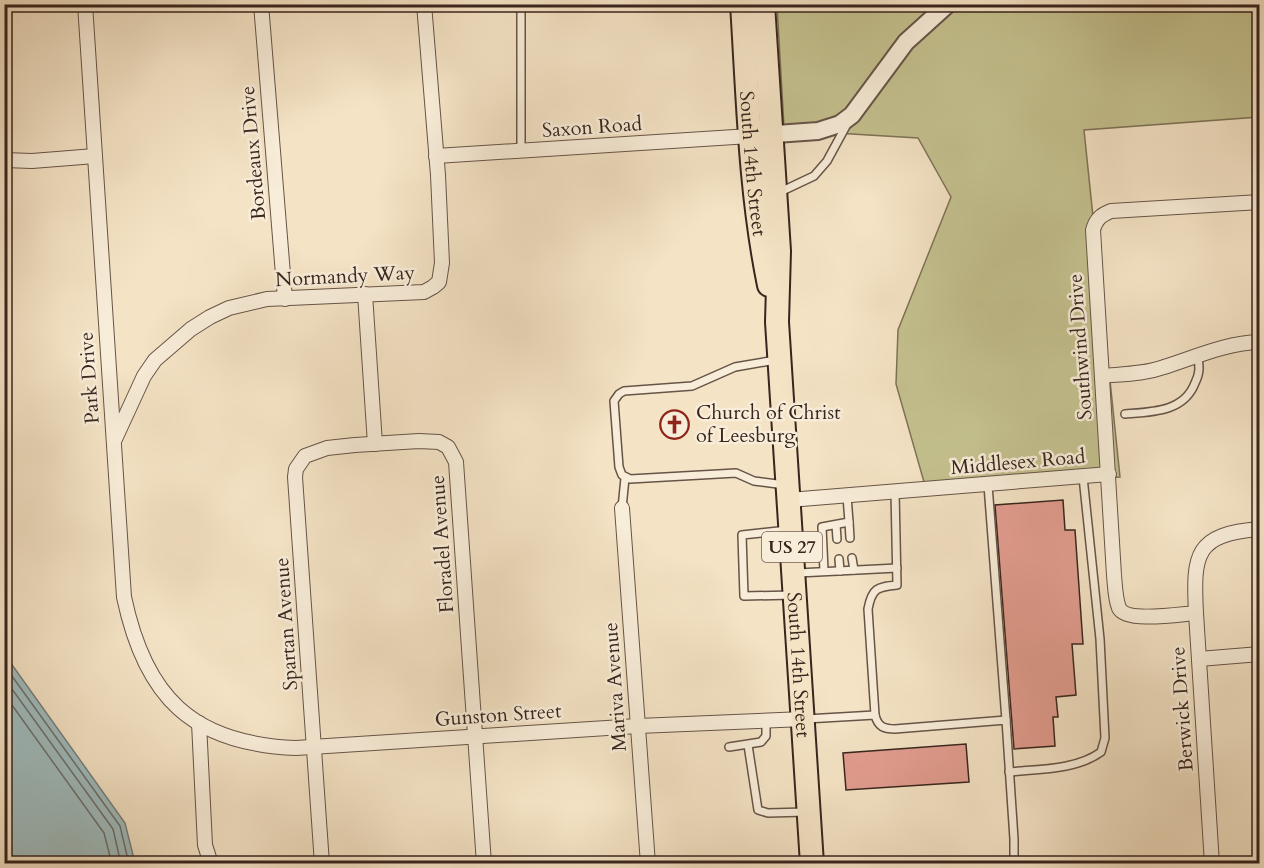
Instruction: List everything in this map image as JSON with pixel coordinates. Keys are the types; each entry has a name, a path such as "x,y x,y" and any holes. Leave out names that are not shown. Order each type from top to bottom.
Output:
{"highway":[{"name":"South 14th Street","path":"742,4 761,135 775,194 779,251 777,322 812,864"},
{"name":"South 14th Street","path":"763,4 761,135 753,175 763,254 777,322"}],"street":[{"name":"Park Drive","path":"85,4 124,597 134,638 151,676 160,689 184,713 199,723"},
{"name":"Bordeaux Drive","path":"261,4 285,299"},
{"name":"Normandy Way","path":"113,442 144,375 170,346 190,329 229,308 248,302 424,292 439,282 442,263 424,4"},
{"path":"761,135 830,128 840,124 852,115 906,42 948,4"},
{"name":"Saxon Road","path":"436,156 761,135"},
{"path":"4,160 32,161 95,156"},
{"name":"Southwind Drive","path":"1109,474 1092,238 1095,223 1102,214 1111,211 1260,202"},
{"path":"365,294 375,444"},
{"path":"1102,376 1161,368 1216,348 1260,342"},
{"name":"Floradel Avenue","path":"375,444 439,442 448,447 456,462 484,864"},
{"name":"Spartan Avenue","path":"322,864 296,469 305,456 317,451 375,444"},
{"name":"Middlesex Road","path":"788,492 847,496 1109,474 1115,585 1119,607 1127,615 1137,616 1196,613"},
{"name":"Mariva Avenue","path":"622,508 648,864"},
{"name":"Berwick Drive","path":"1212,864 1194,579 1196,565 1201,553 1210,542 1235,531 1260,529"},
{"path":"1199,659 1260,654"},
{"name":"Gunston Street","path":"199,723 222,734 259,744 314,747 638,726 804,719"},
{"path":"199,723 205,845 211,864"}],"lane":[{"path":"521,4 521,151"},
{"path":"775,194 814,176 827,162 852,115"},
{"path":"1125,414 1157,411 1185,400 1192,391 1200,372 1197,356"},
{"path":"622,508 625,478 619,467 614,401 619,394 624,391 692,386 735,367 780,359"},
{"path":"625,478 736,473 788,492"},
{"path":"1009,772 1058,767 1087,761 1101,752 1104,746 1100,639 1083,477"},
{"path":"988,485 1006,720 1014,864"},
{"path":"895,492 897,585 877,588 871,595 868,609 875,715 880,726 886,729 1006,720"},
{"path":"847,496 850,538"},
{"path":"824,572 822,527 849,522"},
{"path":"836,525 837,539"},
{"path":"791,530 742,535 744,596 794,584 824,572 897,568"},
{"path":"852,558 854,570"},
{"path":"839,559 840,571"},
{"path":"804,719 875,715"},
{"path":"729,747 761,742 767,733 766,721"},
{"path":"748,745 758,810 772,813 809,811"}],"shaded area":[{"path":"777,5 938,5 848,110 829,122 784,127"},
{"path":"957,5 1259,5 1259,117 1084,130 1120,477 926,489 896,384 898,330 951,197 918,138 836,133 910,47"}],"water":[{"path":"5,655 125,823 135,863 5,863"}],"building":[{"path":"1063,500 1065,530 1075,530 1083,644 1072,644 1076,695 1056,697 1058,717 1053,717 1055,746 1014,749 995,505"},
{"path":"966,744 969,782 846,790 843,753"}],"place":[{"name":"Church of Christ of Leesburg","path":"675,424"}]}
